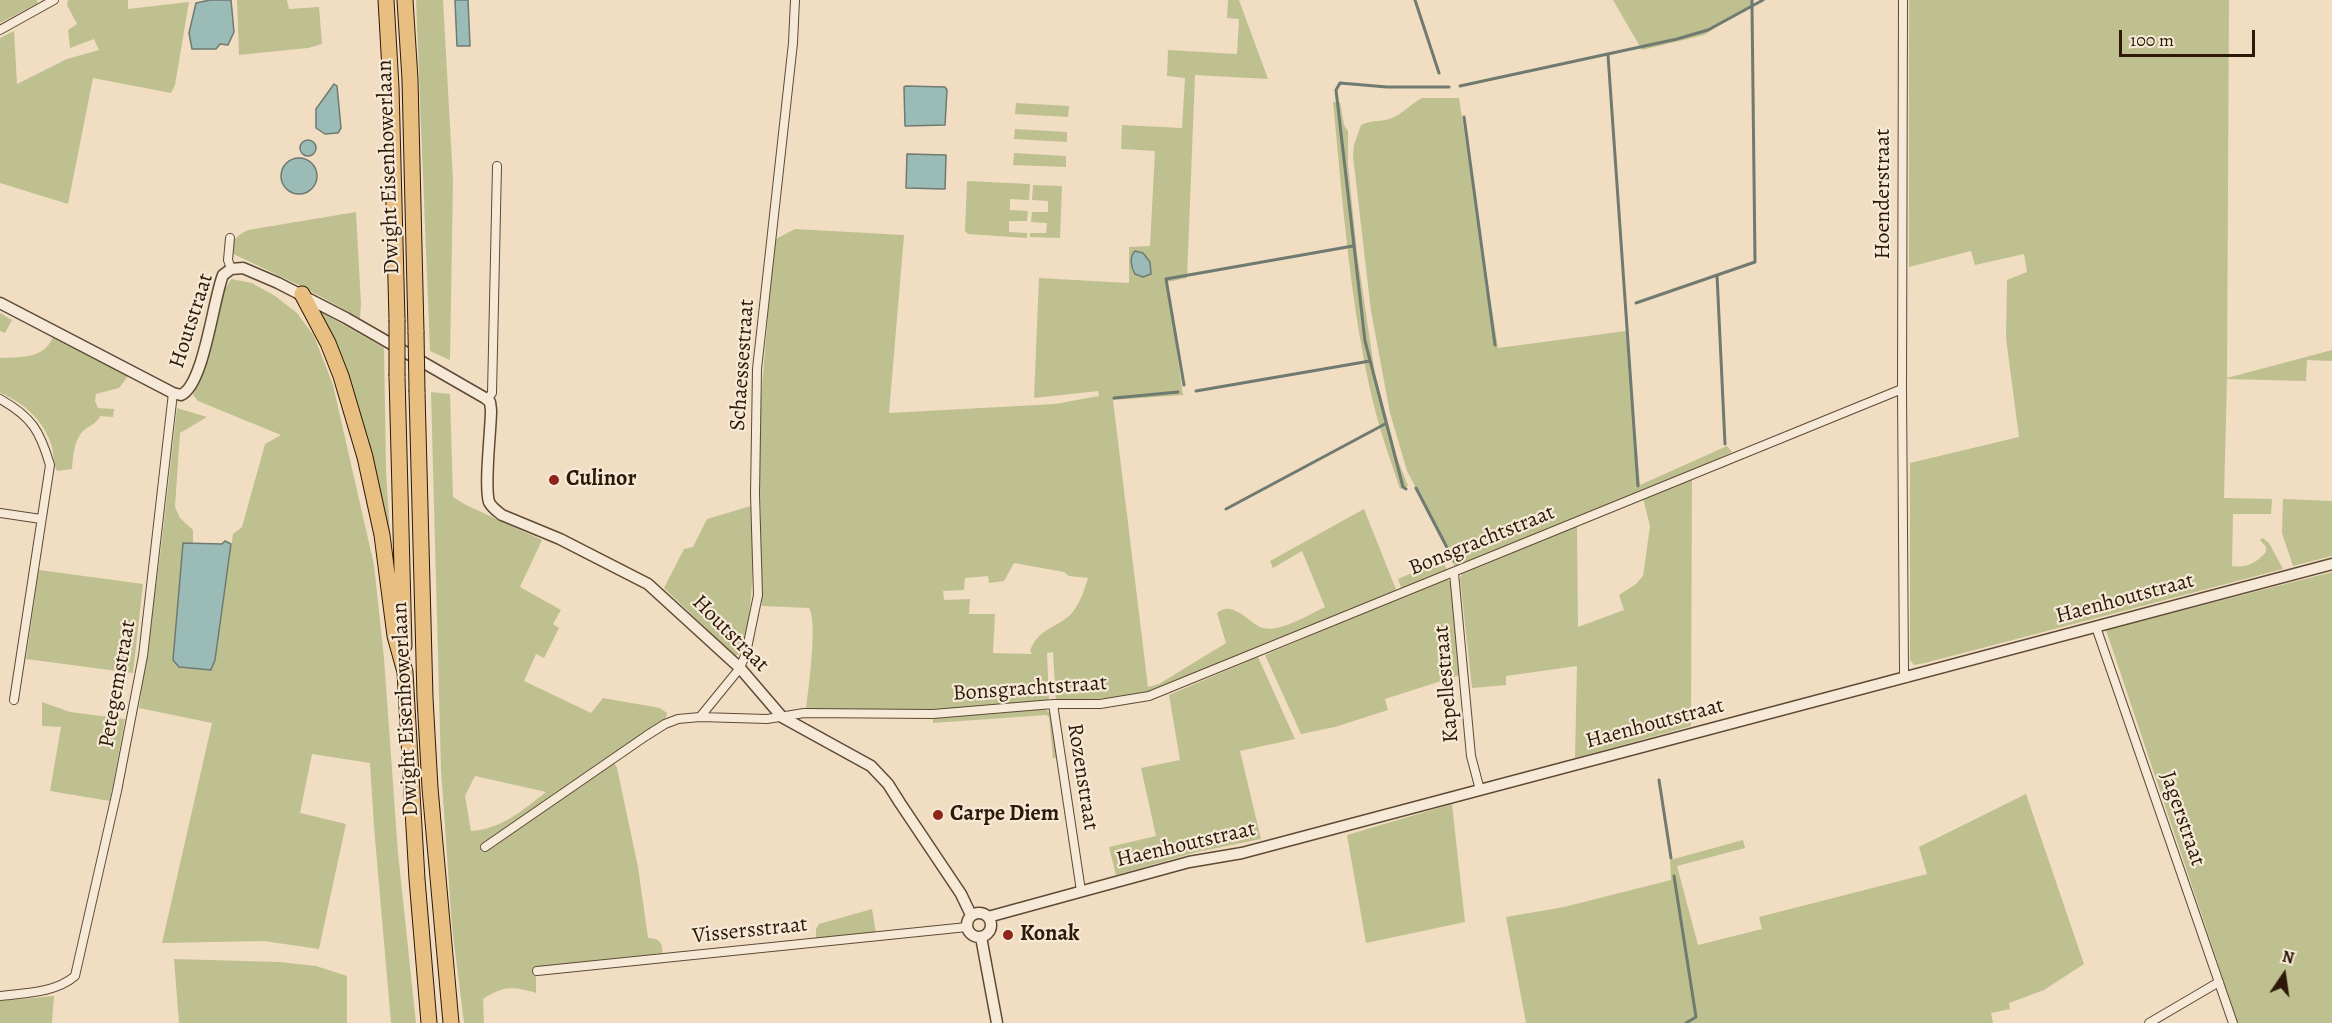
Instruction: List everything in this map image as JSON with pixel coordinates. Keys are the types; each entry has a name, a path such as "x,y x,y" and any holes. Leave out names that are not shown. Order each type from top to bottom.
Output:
{"highway":[{"name":"Dwight Eisenhowerlaan","path":"386,0 391,87 405,672"},
{"name":"Dwight Eisenhowerlaan","path":"405,0 410,79 417,392 430,788 451,1023"},
{"path":"302,294 328,343 339,370 365,457 382,535 395,636 405,672 417,879 429,1023"}],"street":[{"path":"0,30 54,0"},
{"name":"Schaessestraat","path":"700,717 740,668 746,653 758,595 755,494 758,369 769,243 793,43 795,0"},
{"name":"Hoenderstraat","path":"1902,389 1903,0"},
{"name":"Houtstraat","path":"487,399 492,393 497,166"},
{"path":"230,238 228,260 231,269"},
{"name":"Houtstraat","path":"0,303 173,393 181,395 191,387 204,349 223,275 231,269 243,268 302,294 487,399 491,410 488,498 494,510 577,547 648,584 740,668 782,717 858,757 881,776 960,894 971,915"},
{"path":"1902,389 1904,672 1906,678"},
{"name":"Bonsgrachtstraat","path":"782,717 804,713 933,714 1053,704 1100,704 1149,696 1902,389"},
{"name":"Petegemstraat","path":"0,996 55,988 67,983 75,976 117,791 143,656 173,393"},
{"path":"0,399 20,410 41,436 50,465 14,700"},
{"path":"0,513 41,519"},
{"name":"Haenhoutstraat","path":"988,917 1189,862 1242,853 2332,564"},
{"name":"Kapellestraat","path":"1454,573 1471,756 1480,790"},
{"name":"Jagerstraat","path":"2096,627 2233,1023"},
{"name":"Rozenstraat","path":"1053,704 1081,891"},
{"path":"485,847 665,724 678,719 700,717 767,719 782,717"},
{"path":"980,913 988,917 991,921 991,929 987,935 981,938 972,935 967,927 967,921 971,915 980,913"},
{"name":"Vissersstraat","path":"537,971 967,927"},
{"path":"981,938 997,1023"},
{"path":"2149,1023 2219,982"}],"green space":[{"path":"0,0 37,0 38,3 0,23"},
{"path":"68,0 128,0 128,9 189,2 175,85 171,93 93,78 68,204 0,183 0,38 14,31 17,84 67,59 99,50 94,39 70,48 68,30 77,24 67,5"},
{"path":"237,0 287,0 289,9 319,7 322,44 308,48 239,55"},
{"path":"416,0 443,0 453,180 450,360 430,351"},
{"path":"1228,0 1239,0 1268,79 1195,75 1187,278 1167,282 1183,395 1113,400 1148,687 1159,684 1226,643 1217,613 1223,609 1235,610 1257,625 1270,629 1294,622 1325,607 1302,551 1273,568 1270,561 1364,509 1397,592 1268,642 1160,689 1133,696 1056,702 1053,652 1047,653 1049,698 1044,703 934,710 806,711 813,642 812,616 809,608 762,606 759,424 774,240 795,229 904,235 889,413 1055,404 1099,396 1098,391 1034,398 1039,278 1129,283 1129,247 1150,246 1155,151 1121,149 1122,125 1182,128 1185,78 1167,76 1168,50 1237,54 1239,19 1227,18","holes":["1014,563 1064,572 1069,576 1088,578 1082,596 1067,618 1038,637 1030,651 1032,654 993,653 995,614 969,614 970,599 944,600 943,591 964,590 965,578 988,576 989,583 1004,581"]},
{"path":"1613,0 1752,0 1753,4 1704,35 1642,50"},
{"path":"1909,0 2229,0 2227,378 2332,350 2332,361 2307,360 2306,381 2227,379 2224,498 2272,499 2271,514 2233,514 2232,566 2247,565 2262,556 2266,552 2266,547 2260,540 2263,538 2269,543 2283,569 1925,663 1914,665 1910,660 1910,463 2019,437 2006,338 2007,280 2027,272 2024,254 1975,265 1971,251 1909,267"},
{"path":"1422,98 1459,98 1498,348 1626,331 1640,485 1727,446 1732,452 1692,471 1691,726 1575,758 1577,666 1506,676 1506,685 1472,688 1460,578 1462,574 1577,526 1578,627 1624,610 1619,595 1636,584 1643,576 1650,526 1643,498 1651,495 1647,488 1456,569 1407,471 1390,413 1371,311 1353,156 1361,125 1393,117"},
{"path":"1333,102 1340,102 1344,125 1348,131 1348,165 1357,253 1375,374 1397,458 1408,486 1400,489 1374,406 1359,331 1348,255"},
{"path":"1016,103 1069,106 1068,117 1015,114"},
{"path":"1015,129 1067,132 1067,142 1014,139"},
{"path":"1014,153 1066,156 1066,167 1013,165"},
{"path":"967,181 1030,184 1029,200 1010,199 1010,210 1028,211 1027,221 1009,221 1009,232 1027,233 1027,238 968,234 965,231"},
{"path":"1033,185 1062,186 1060,238 1030,237 1030,233 1046,233 1047,223 1031,222 1032,212 1048,212 1048,201 1032,200"},
{"path":"356,212 360,318 303,287 231,253 235,239 248,230"},
{"path":"231,279 252,283 275,296 297,313 314,336 333,385 374,565 384,658 398,853 416,1023 391,1023 370,763 312,754 300,813 346,824 319,949 264,941 162,943 212,723 139,708 177,408 207,417 180,433 175,507 180,518 193,530 193,543 183,543 173,660 212,670 233,534 242,527 265,444 281,435 198,401 193,395 211,344 224,291"},
{"path":"319,311 384,348 386,470 390,535 387,535"},
{"path":"0,313 12,320 5,333 0,331"},
{"path":"53,337 128,376 119,388 96,394 95,401 98,408 114,409 113,417 100,416 95,423 82,432 73,454 72,469 57,471 49,438 39,421 25,407 0,393 0,358 24,357 38,353 49,344"},
{"path":"431,392 450,394 453,497 542,540 520,587 561,610 553,624 559,628 544,658 536,654 524,681 591,713 603,698 660,708 667,713 666,718 610,756 617,768 638,867 648,938 660,942 662,955 536,967 536,993 514,988 497,992 483,999 484,1023 464,1023 452,927 441,770","holes":["475,776 546,792 502,823 471,831 465,796"]},
{"path":"2283,499 2332,501 2332,556 2293,566 2282,533"},
{"path":"751,506 751,597 742,653 735,656 664,588 684,549 693,547 707,519"},
{"path":"1442,560 1448,572 1402,590 1398,579"},
{"path":"39,570 143,584 133,673 26,659"},
{"path":"2332,572 2332,1023 2238,1023 2106,630"},
{"path":"1445,579 1452,582 1460,675 1385,699 1388,710 1335,727 1301,734 1265,655"},
{"path":"1258,657 1295,739 1240,751 1261,839 1197,852 1116,875 1109,847 1156,836 1141,768 1180,760 1169,695"},
{"path":"42,702 70,712 125,719 110,801 50,791 61,727 42,726"},
{"path":"1045,709 1052,715 1056,758 1053,758 1049,717 1046,715 933,723 933,717"},
{"path":"2026,794 2084,964 2044,990 2009,1003 2010,1009 1991,1013 1993,1023 1526,1023 1506,917 1564,907 1671,880 1670,860 1743,840 1745,848 1677,866 1698,945 1762,929 1759,917 1927,874 1919,847"},
{"path":"1452,804 1465,922 1366,943 1347,835"},
{"path":"872,909 876,933 816,938 816,929 819,924"},
{"path":"174,959 279,962 316,966 347,976 347,1023 179,1023"},
{"path":"54,996 52,1023 0,1023 0,1001"}],"water":[{"path":"231,0 234,32 228,45 220,44 216,49 192,49 189,33 196,3"},
{"path":"455,0 468,0 470,46 457,46"},
{"path":"334,84 337,86 341,128 338,133 325,134 316,128 316,109"},
{"path":"904,87 945,87 947,90 945,125 905,126"},
{"path":"305,140 311,140 316,148 314,154 305,156 300,151 300,145"},
{"path":"907,154 946,155 945,189 906,188"},
{"path":"299,158 312,163 317,176 312,189 299,194 286,189 281,176 286,163"},
{"path":"1135,251 1143,253 1150,262 1151,274 1143,277 1135,274 1131,262"},
{"path":"225,541 231,544 215,660 211,670 179,667 173,660 183,543 222,544"}],"waterway":[{"path":"1415,0 1439,73"},
{"path":"1460,86 1677,39 1708,30 1752,6 1752,0"},
{"path":"1636,303 1755,262 1752,6 1763,0"},
{"path":"1608,55 1638,486"},
{"path":"1406,489 1403,487 1365,341 1336,90 1340,83 1387,87 1449,87"},
{"path":"1464,117 1495,345"},
{"path":"1184,385 1166,279 1353,246"},
{"path":"1717,275 1725,444"},
{"path":"1196,391 1370,361"},
{"path":"1114,398 1178,392"},
{"path":"1226,509 1385,424"},
{"path":"1416,488 1454,561"},
{"path":"1659,780 1671,858"},
{"path":"1674,876 1696,1017 1686,1023"}],"place":[{"name":"Culinor","path":"554,480"},
{"name":"Carpe Diem","path":"938,815"},
{"name":"Konak","path":"1008,935"}]}
